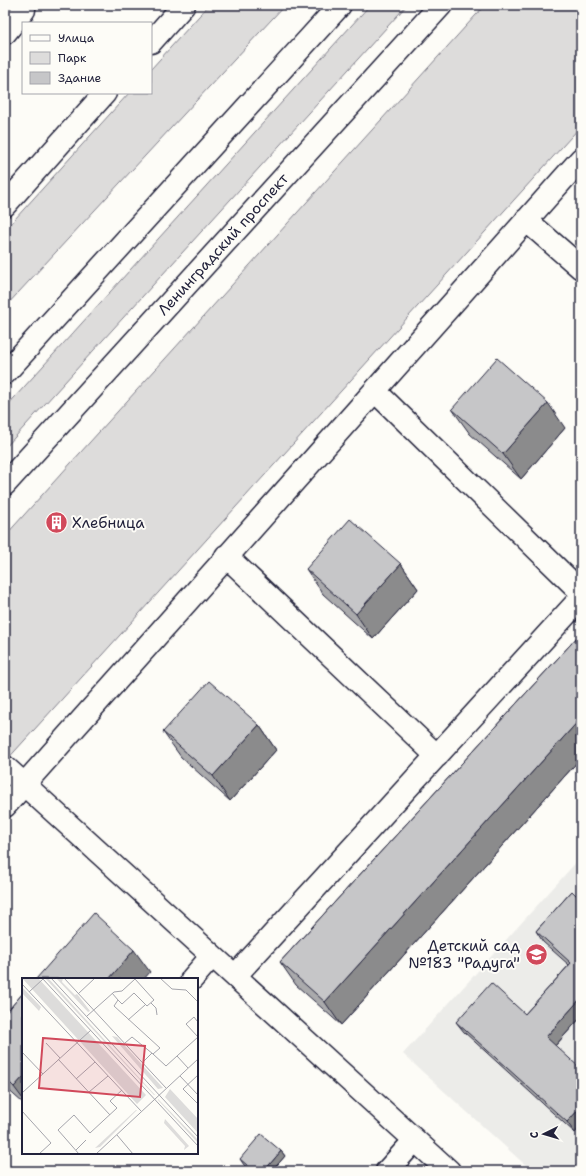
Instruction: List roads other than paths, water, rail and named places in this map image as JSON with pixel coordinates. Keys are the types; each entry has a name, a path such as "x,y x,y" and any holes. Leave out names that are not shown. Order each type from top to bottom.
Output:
{"main road":[{"path":"5,33 24,10 24,5"},
{"path":"5,373 340,5"},
{"name":"Ленинградский проспект","path":"5,484 441,5"},
{"path":"152,41 182,6"},
{"path":"5,205 104,94"},
{"path":"5,806 581,159"},
{"path":"526,220 581,268"},
{"path":"375,391 581,592"},
{"path":"226,556 437,756"},
{"path":"235,976 581,598"},
{"path":"5,767 449,1171"},
{"path":"193,978 212,956"},
{"path":"387,1171 415,1140"}],"place":[{"name":"Хлебница","path":"56,523"},
{"name":"Детский сад №183 \"Радуга\"","path":"536,955"}]}
